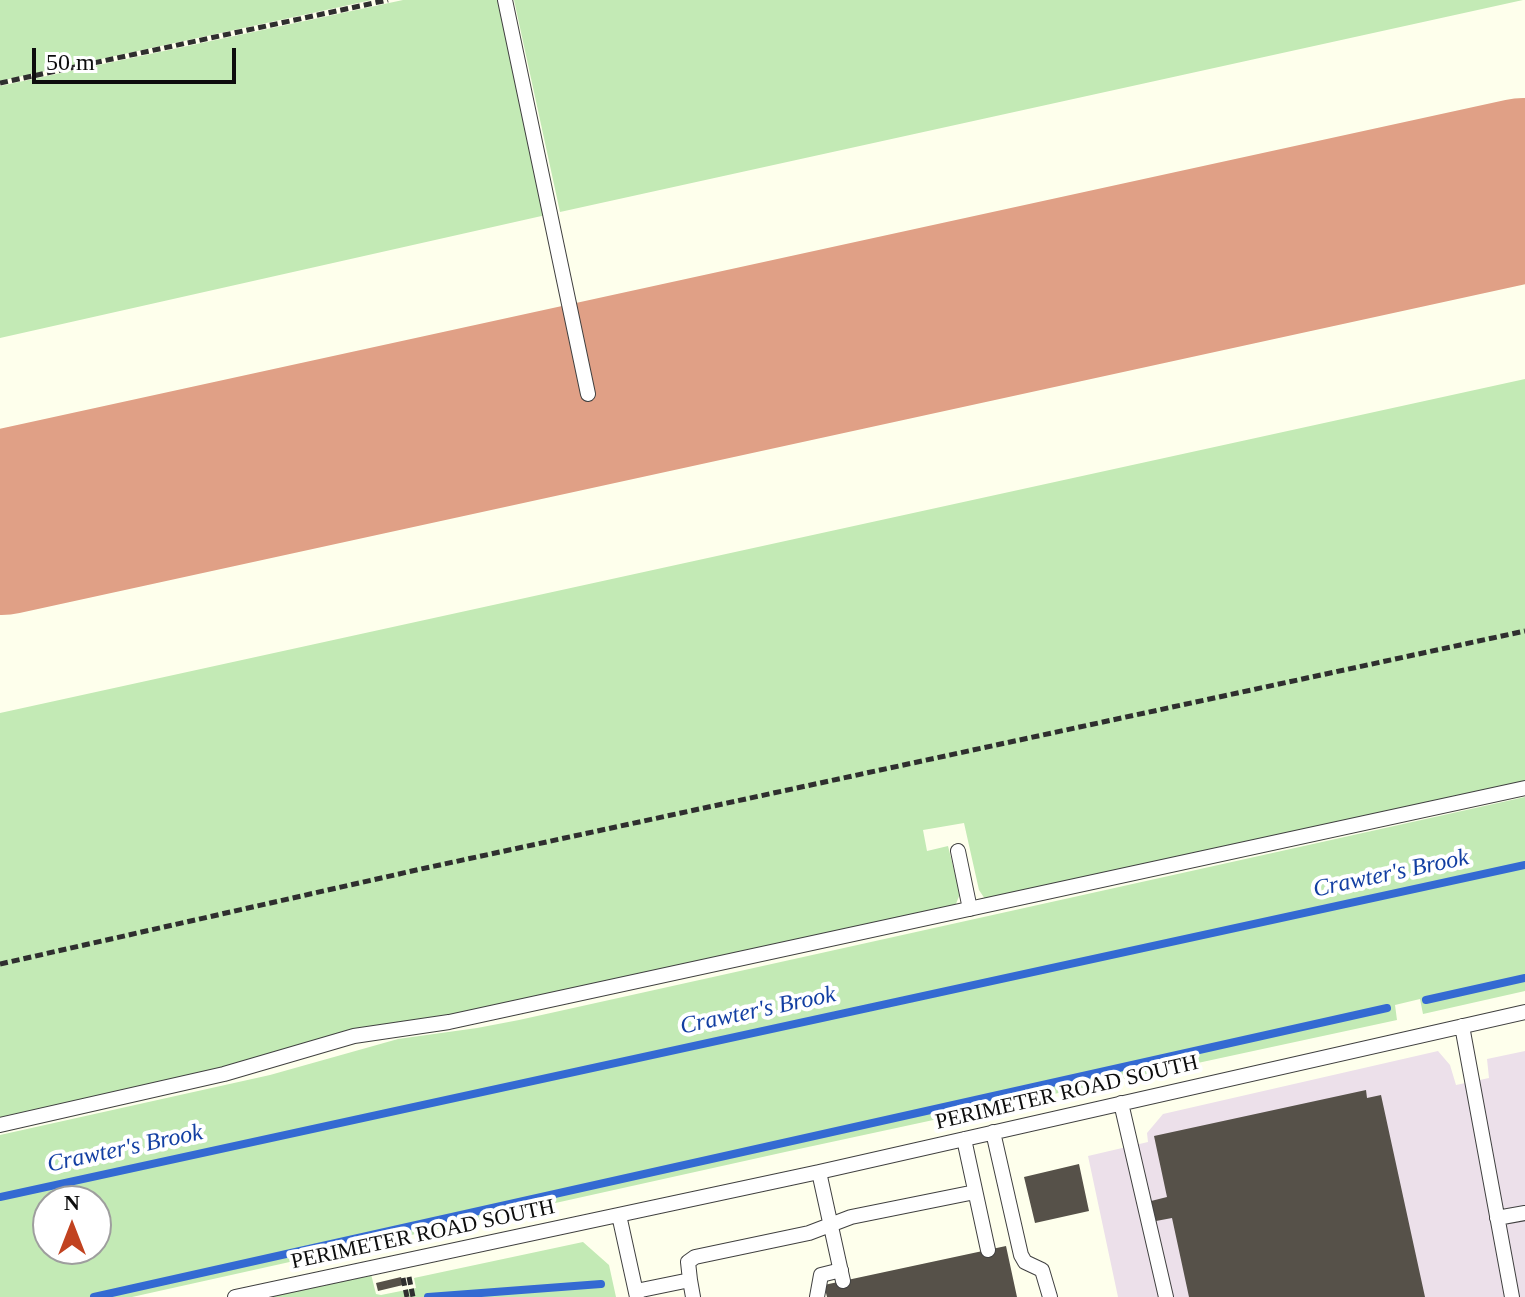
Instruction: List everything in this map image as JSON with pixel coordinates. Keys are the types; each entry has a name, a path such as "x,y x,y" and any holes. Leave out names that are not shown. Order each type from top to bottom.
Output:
{"lane":[{"path":"505,0 588,394"},
{"path":"0,1125 224,1074 354,1036 449,1022 1525,788"},
{"path":"958,851 970,909"},
{"name":"PERIMETER ROAD SOUTH","path":"235,1297 819,1172 1525,1012"},
{"path":"1462,1026 1512,1297"},
{"path":"1121,1103 1166,1297"},
{"path":"993,1132 1021,1255 1025,1262 1042,1270 1050,1297"},
{"path":"964,1139 988,1250"},
{"path":"817,1297 821,1275 842,1275 819,1172"},
{"path":"693,1297 688,1262 695,1257 809,1233 851,1217 975,1192"},
{"path":"1497,1218 1525,1213"},
{"path":"619,1215 636,1294 690,1280"}],"path":[{"path":"0,83 388,0"},
{"path":"0,964 421,869 1525,631"},
{"path":"407,1297 408,1287 413,1297"}],"shaded area":[{"path":"1438,1051 1450,1065 1456,1085 1489,1078 1487,1059 1525,1051 1525,1297 1118,1297 1088,1156 1148,1142 1147,1133 1163,1114"}],"green space":[{"path":"0,0 372,0 0,81"},
{"path":"403,0 501,0 546,215 0,338 0,86"},
{"path":"514,0 1523,0 560,212"},
{"path":"1525,379 1525,781 996,899 985,899 979,890 964,823 923,830 927,851 948,846 960,894 955,906 0,1119 0,713"},
{"path":"1525,797 1525,991 1423,1014 1420,999 1395,1005 1397,1020 132,1297 0,1297 0,1135 270,1075 398,1039 477,1028"},
{"path":"583,1242 609,1265 616,1297 268,1297 371,1274 376,1294 381,1295 416,1288 414,1278"}],"building":[{"path":"1366,1090 1367,1098 1381,1095 1425,1297 1189,1297 1172,1218 1156,1221 1151,1201 1167,1197 1154,1136"},
{"path":"1079,1164 1089,1211 1035,1223 1024,1177"},
{"path":"1006,1246 1017,1297 827,1297 824,1285"},
{"path":"401,1277 403,1285 378,1291 376,1283"}],"waterway":[{"name":"Crawter's Brook","path":"0,1197 1525,865"},
{"path":"1426,1000 1525,978"},
{"path":"94,1297 1387,1008"},
{"path":"428,1297 601,1284"}],"taxiway":[{"path":"1401,217 1525,172"}],"runway":[{"path":"0,523 1525,190"}]}
